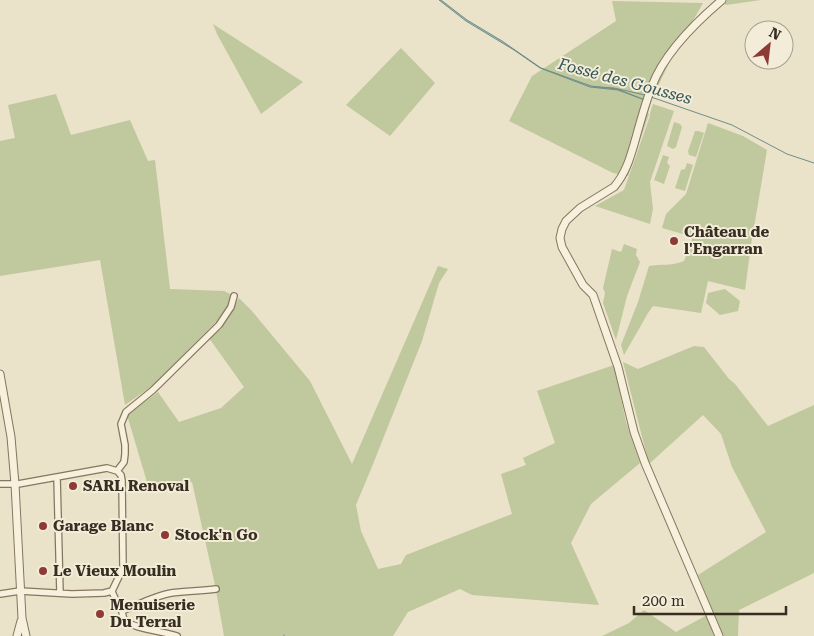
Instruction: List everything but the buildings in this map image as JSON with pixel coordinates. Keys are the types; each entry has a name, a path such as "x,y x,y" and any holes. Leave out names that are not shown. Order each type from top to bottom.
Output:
{"street":[{"path":"719,636 645,463 632,424 618,367 593,295 583,285 562,247 560,238 566,220 620,181 628,164 653,84 667,58 678,44 722,0"},
{"path":"117,470 124,462 126,454 121,424 126,412 153,390 219,325 231,307 234,296"},
{"path":"0,374 11,438 22,618 26,636"},
{"path":"0,484 15,484 106,468 117,470 121,475 122,481 123,568 112,591 114,598 122,610 123,618 126,622 133,626 177,636"},
{"path":"57,477 60,593"},
{"path":"122,610 167,594 216,589"},
{"path":"0,594 20,591 104,593 112,591"},
{"path":"17,636 22,618"}],"green space":[{"path":"721,0 761,0 726,5"},
{"path":"612,1 703,3 670,61 651,101 649,114 628,176 613,173 509,121 532,76 616,21"},
{"path":"213,24 303,82 261,114"},
{"path":"401,48 435,83 390,136 346,105"},
{"path":"56,94 71,135 130,120 148,161 155,160 170,289 224,291 232,295 228,307 216,322 152,386 125,405 100,260 0,276 0,141 15,138 8,105"},
{"path":"653,104 674,111 650,182 653,209 650,224 595,206 624,190"},
{"path":"674,122 682,127 676,147 673,149 667,146"},
{"path":"708,123 743,136 767,150 745,290 708,281 701,313 653,306 624,355 621,345 638,302 649,266 684,261 693,237 662,228 666,214 686,194"},
{"path":"695,131 704,133 696,157 689,155 688,151"},
{"path":"663,155 669,157 667,163 670,166 664,184 654,180"},
{"path":"687,163 693,165 685,191 675,188 681,170 685,169"},
{"path":"624,244 637,249 636,255 640,262 627,296 616,340 603,303 605,293 603,288 612,249 621,252"},
{"path":"438,266 448,269 439,283 422,341 356,505 361,531 378,569 401,564 406,555 512,514 501,474 526,465 523,458 555,443 537,391 614,365 626,422 640,463 591,504 571,543 599,605 472,595 460,589 408,612 393,636 224,636 215,585 192,482 150,492 127,415 158,392 179,422 221,408 244,387 209,338 221,329 239,298 310,381 352,464"},
{"path":"725,289 740,301 738,311 720,315 706,303 708,293"},
{"path":"694,346 704,347 768,426 814,405 814,573 739,610 738,636 723,636 698,575 766,532 732,467 721,434 703,415 649,464 623,362 638,369"},
{"path":"644,610 676,632 707,615 714,636 602,636 629,623"}],"water":[{"path":"439,0 541,68 591,86 617,89 645,100 618,90 590,87 540,68 466,21"}],"waterway":[{"name":"Fossé des Gousses","path":"597,87 614,88 645,95"},
{"name":"Fossé des Gousses","path":"651,97 732,125 787,154 814,163"}],"place":[{"name":"Château de l'Engarran","path":"674,241"},
{"name":"SARL Renoval","path":"73,486"},
{"name":"Garage Blanc","path":"43,526"},
{"name":"Stock'n Go","path":"165,535"},
{"name":"Le Vieux Moulin","path":"43,571"},
{"name":"Menuiserie Du Terral","path":"100,614"}]}
